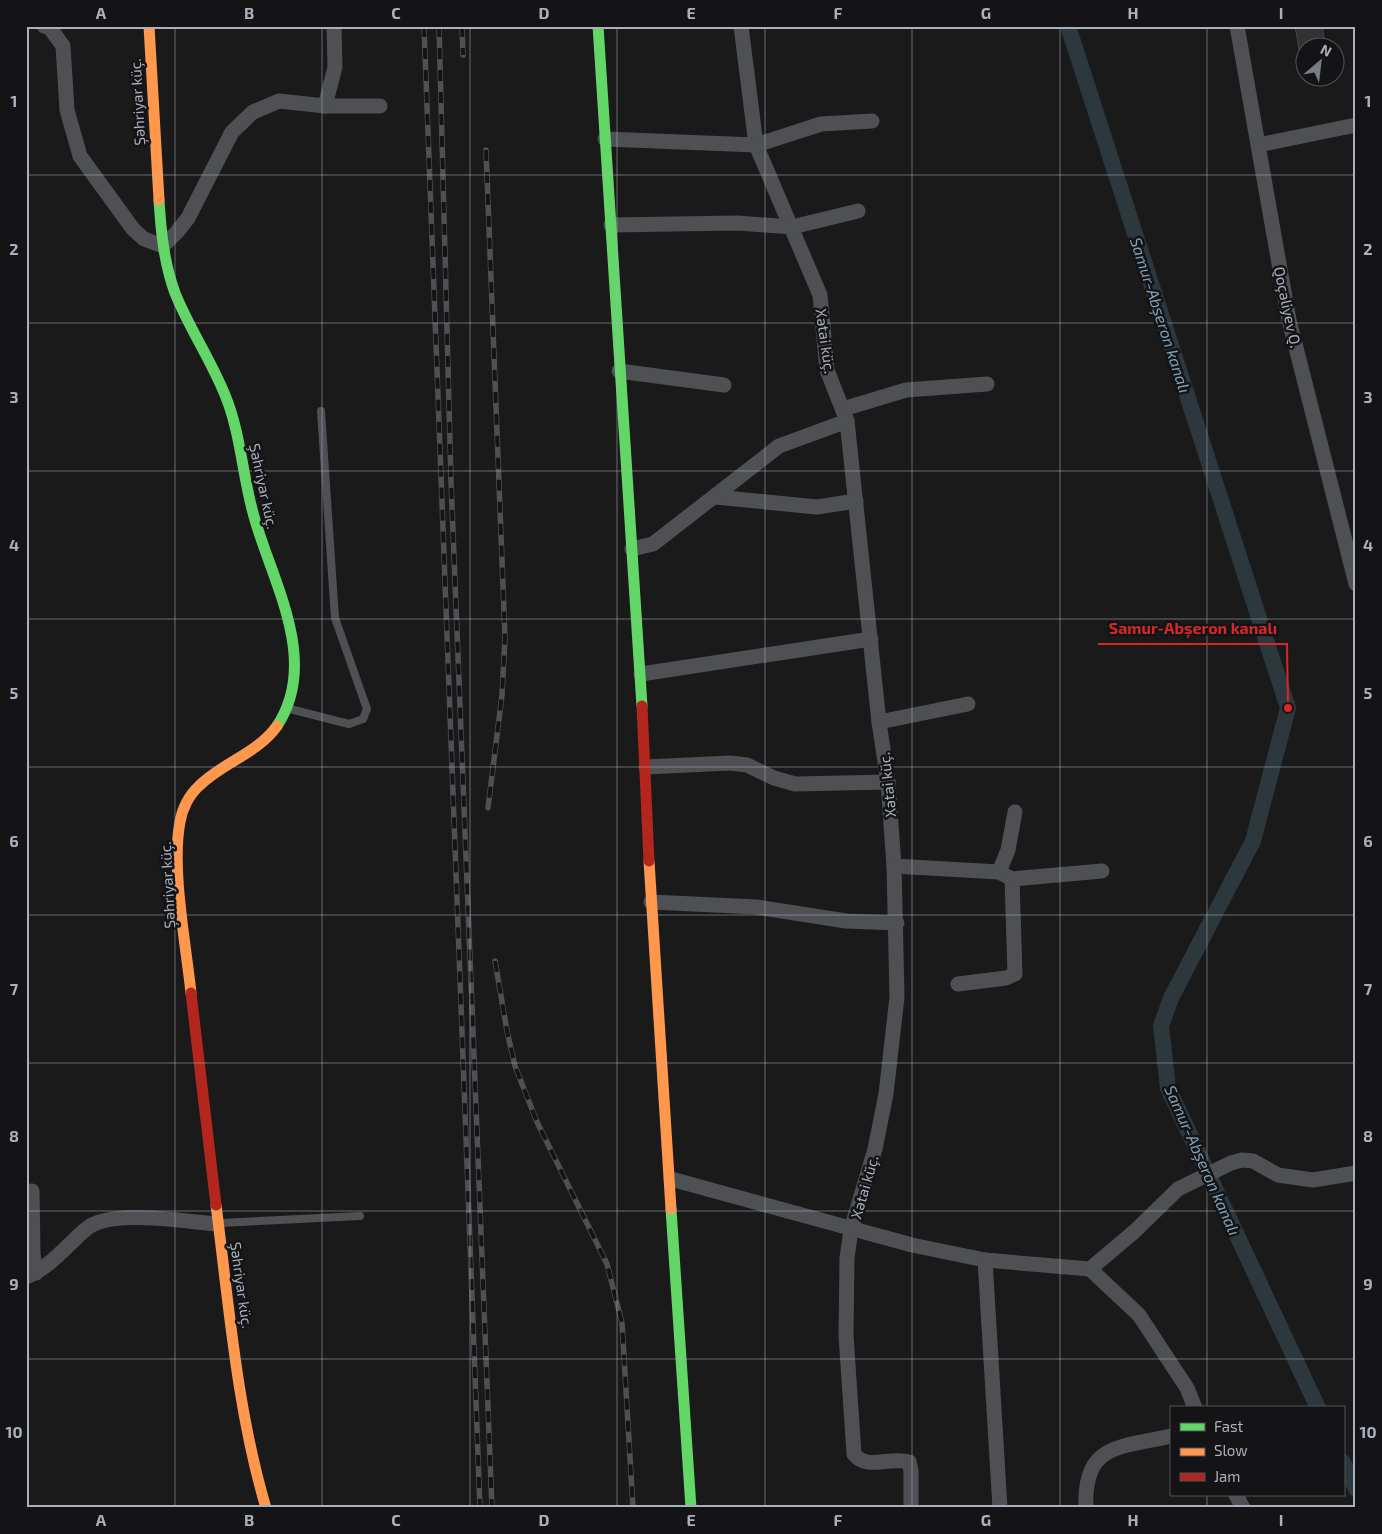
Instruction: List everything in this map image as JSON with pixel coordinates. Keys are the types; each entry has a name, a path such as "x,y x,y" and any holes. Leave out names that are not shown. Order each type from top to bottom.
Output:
{"street":[{"path":"44,26 50,28 63,46 67,110 80,156 133,229 144,239 163,246 188,218 232,132 253,112 279,101 325,106 380,106"},
{"name":"Şəhriyar küç.","path":"148,26 155,158 163,246 171,278 181,304 216,375 234,420 255,523 291,627 294,656 292,680 286,708 277,726 265,740 216,769 201,783 182,814 179,833 179,883 218,1224 251,1452 266,1508"},
{"path":"325,106 335,67 334,26"},
{"path":"598,26 619,371 641,674 651,902 671,1179 691,1508"},
{"name":"Xətai küç.","path":"741,26 756,145 820,295 827,370 845,415 856,501 888,782 897,923 897,997 886,1094 875,1149 851,1230 847,1258 846,1335 854,1454 858,1460 867,1463 900,1460 909,1462 911,1471 911,1508"},
{"name":"Qoçəliyev Q.","path":"1237,26 1289,320 1356,584"},
{"path":"605,139 756,145 821,124 872,121"},
{"path":"1258,145 1356,125"},
{"path":"611,225 737,223 792,227 858,211"},
{"path":"619,371 724,385"},
{"path":"632,549 653,544 780,446 845,415 906,390 987,384"},
{"path":"715,497 817,507 856,501"},
{"path":"641,674 871,639"},
{"path":"880,722 968,704"},
{"path":"646,767 730,762 747,765 774,778 795,784 888,782"},
{"path":"958,984 1006,978 1015,974 1006,876 1008,850 1015,812"},
{"path":"894,866 1006,876 1102,871"},
{"path":"651,902 757,907 846,922 897,923"},
{"path":"1090,1269 1135,1231 1178,1189 1231,1163 1242,1160 1253,1162 1278,1175 1313,1180 1356,1173"},
{"path":"671,1179 851,1230 985,1260 1090,1269 1139,1316 1187,1388 1194,1406"},
{"path":"31,1275 33,1254 32,1191"},
{"path":"31,1275 52,1262 88,1228 109,1219 218,1224"},
{"path":"985,1260 1000,1508"},
{"path":"1086,1508 1085,1491 1090,1468 1107,1451 1170,1436"},
{"path":"1236,1496 1242,1508"}],"lane":[{"path":"286,708 349,724 363,719 367,708 335,618 321,411"},
{"path":"218,1224 360,1216"}],"building":[{"path":"1295,26 1322,26 1324,38 1297,38"}],"waterway":[{"name":"Samur-Abşeron kanalı","path":"1068,26 1288,708 1253,841 1171,998 1161,1026 1168,1088 1317,1406"},
{"name":"Samur-Abşeron kanalı","path":"1344,1464 1356,1489"}],"railway":[{"path":"424,26 480,1508"},
{"path":"439,26 451,481 492,1508"},
{"path":"462,26 463,55"},
{"path":"486,150 505,637 502,695 488,808"},
{"path":"495,961 515,1066 537,1122 607,1264 622,1323 633,1508"}],"traffic: fast":[{"path":"598,26 642,706"},
{"path":"159,200 164,247 171,282 230,409 252,509 287,617 293,645 294,673 290,700 277,726"},
{"path":"671,1209 691,1508"}],"traffic: slow":[{"path":"149,26 159,200"},
{"path":"191,993 178,884 178,841 182,812 189,798 199,786 218,770 260,744 277,726"},
{"path":"649,861 671,1209"},
{"path":"216,1205 241,1396 256,1471 266,1508"}],"traffic: jam":[{"path":"642,706 649,861"},
{"path":"191,993 216,1205"}],"place":[{"name":"Samur-Abşeron kanalı","path":"1288,708"}]}
